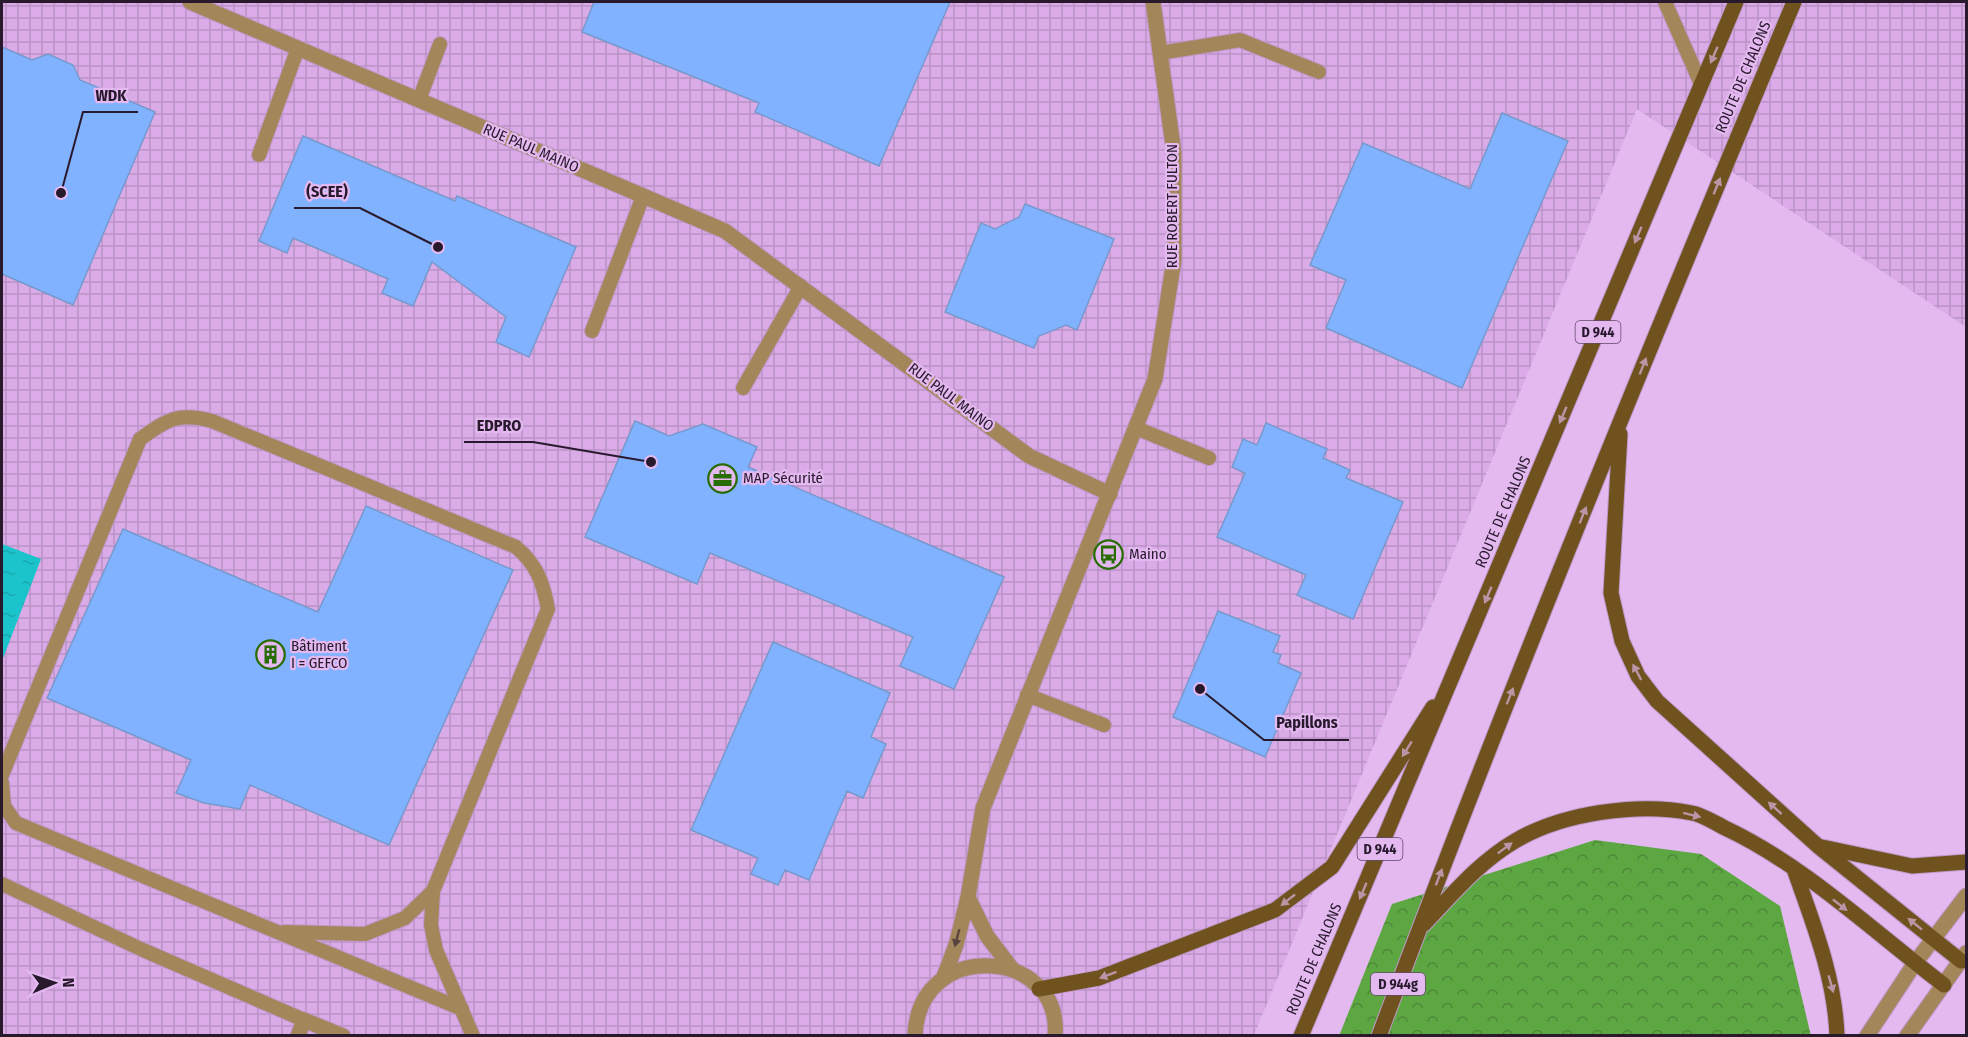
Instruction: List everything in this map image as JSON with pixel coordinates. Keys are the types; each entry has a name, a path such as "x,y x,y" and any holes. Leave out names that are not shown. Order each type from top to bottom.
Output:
{"main road":[{"name":"ROUTE DE CHALONS","path":"1301,1035 1460,663 1736,2"},
{"name":"ROUTE DE CHALONS","path":"1378,1035 1620,420 1794,2"},
{"path":"1620,420 1611,593 1622,641 1638,676 1657,701 1819,847 1934,939 1964,957"},
{"path":"1039,989 1100,978 1275,910 1332,867 1460,663"},
{"path":"1418,932 1474,871 1514,841 1544,827 1578,817 1632,809 1693,813 1744,837 1794,869 1944,985"},
{"path":"1819,847 1912,866 1966,862"},
{"path":"1794,869 1836,1000 1837,1035"}],"street":[{"name":"RUE ROBERT FULTON","path":"943,979 956,945 968,897 983,808 1155,379 1174,260 1174,153 1153,2"},
{"name":"RUE PAUL MAINO","path":"198,3 725,231 1029,456 1110,494"},
{"path":"1867,1035 1915,963 1966,896"},
{"path":"968,897 987,936 1013,970"},
{"path":"1907,1035 1964,957"},
{"path":"915,1035 921,1007 931,990 943,979 960,969 977,965 1013,970 1027,977 1050,1005 1056,1024 1055,1035"},
{"path":"297,1035 304,1020 343,1035"}],"lane":[{"path":"1665,2 1701,84"},
{"path":"1160,53 1240,40 1319,72"},
{"path":"419,100 440,44"},
{"path":"259,155 298,48"},
{"path":"592,331 643,196"},
{"path":"743,388 801,286"},
{"path":"2,775 140,439 166,420 190,415 212,421 516,547 530,558 543,580 548,609 433,891 431,925 436,950 473,1035"},
{"path":"1136,428 1209,458"},
{"path":"1027,695 1104,725"},
{"path":"2,783 4,806 16,823 462,1009"},
{"path":"2,884 143,950 304,1020"},
{"path":"277,932 365,934 405,918 433,891"}],"shaded area":[{"path":"2,2 1966,2 1966,327 1637,109 1254,1035 2,1036"}],"green space":[{"path":"1595,840 1701,854 1780,906 1811,1036 1339,1036 1392,904"}],"water":[{"path":"2,544 41,559 2,661"}],"building":[{"path":"594,2 950,2 879,166 755,112 759,103 582,32"},
{"path":"2,47 32,60 48,54 73,65 80,80 155,112 73,305 2,274"},
{"path":"1502,113 1568,141 1462,388 1326,328 1346,280 1310,265 1363,143 1470,189"},
{"path":"303,136 455,201 457,196 576,247 529,357 496,342 506,317 432,262 413,306 382,293 388,279 293,238 287,253 259,241"},
{"path":"1025,204 1114,239 1077,330 1066,325 1039,336 1034,348 945,312 981,223 995,229 1019,217"},
{"path":"635,421 669,436 703,424 757,447 748,467 1004,577 954,689 900,666 913,637 710,553 697,584 585,537"},
{"path":"1266,423 1327,449 1323,458 1350,470 1346,478 1403,502 1353,619 1297,595 1306,575 1217,537 1245,473 1232,467 1243,439 1257,445"},
{"name":"Bâtiment I = GEFCO","path":"366,506 513,570 389,845 250,785 240,809 204,803 176,793 191,760 47,698 123,529 318,612"},
{"path":"1218,611 1280,636 1273,652 1281,655 1278,663 1301,673 1265,757 1173,717"},
{"path":"773,642 890,693 871,737 886,744 863,798 847,791 809,880 785,870 778,885 751,874 758,858 691,830"}],"place":[{"name":"WDK","path":"61,193"},
{"name":"(SCEE)","path":"438,247"},
{"name":"EDPRO","path":"651,462"},
{"name":"MAP Sécurité","path":"722,478"},
{"name":"Maino","path":"1108,554"},
{"name":"Bâtiment I = GEFCO","path":"270,655"},
{"name":"Papillons","path":"1200,689"}]}
